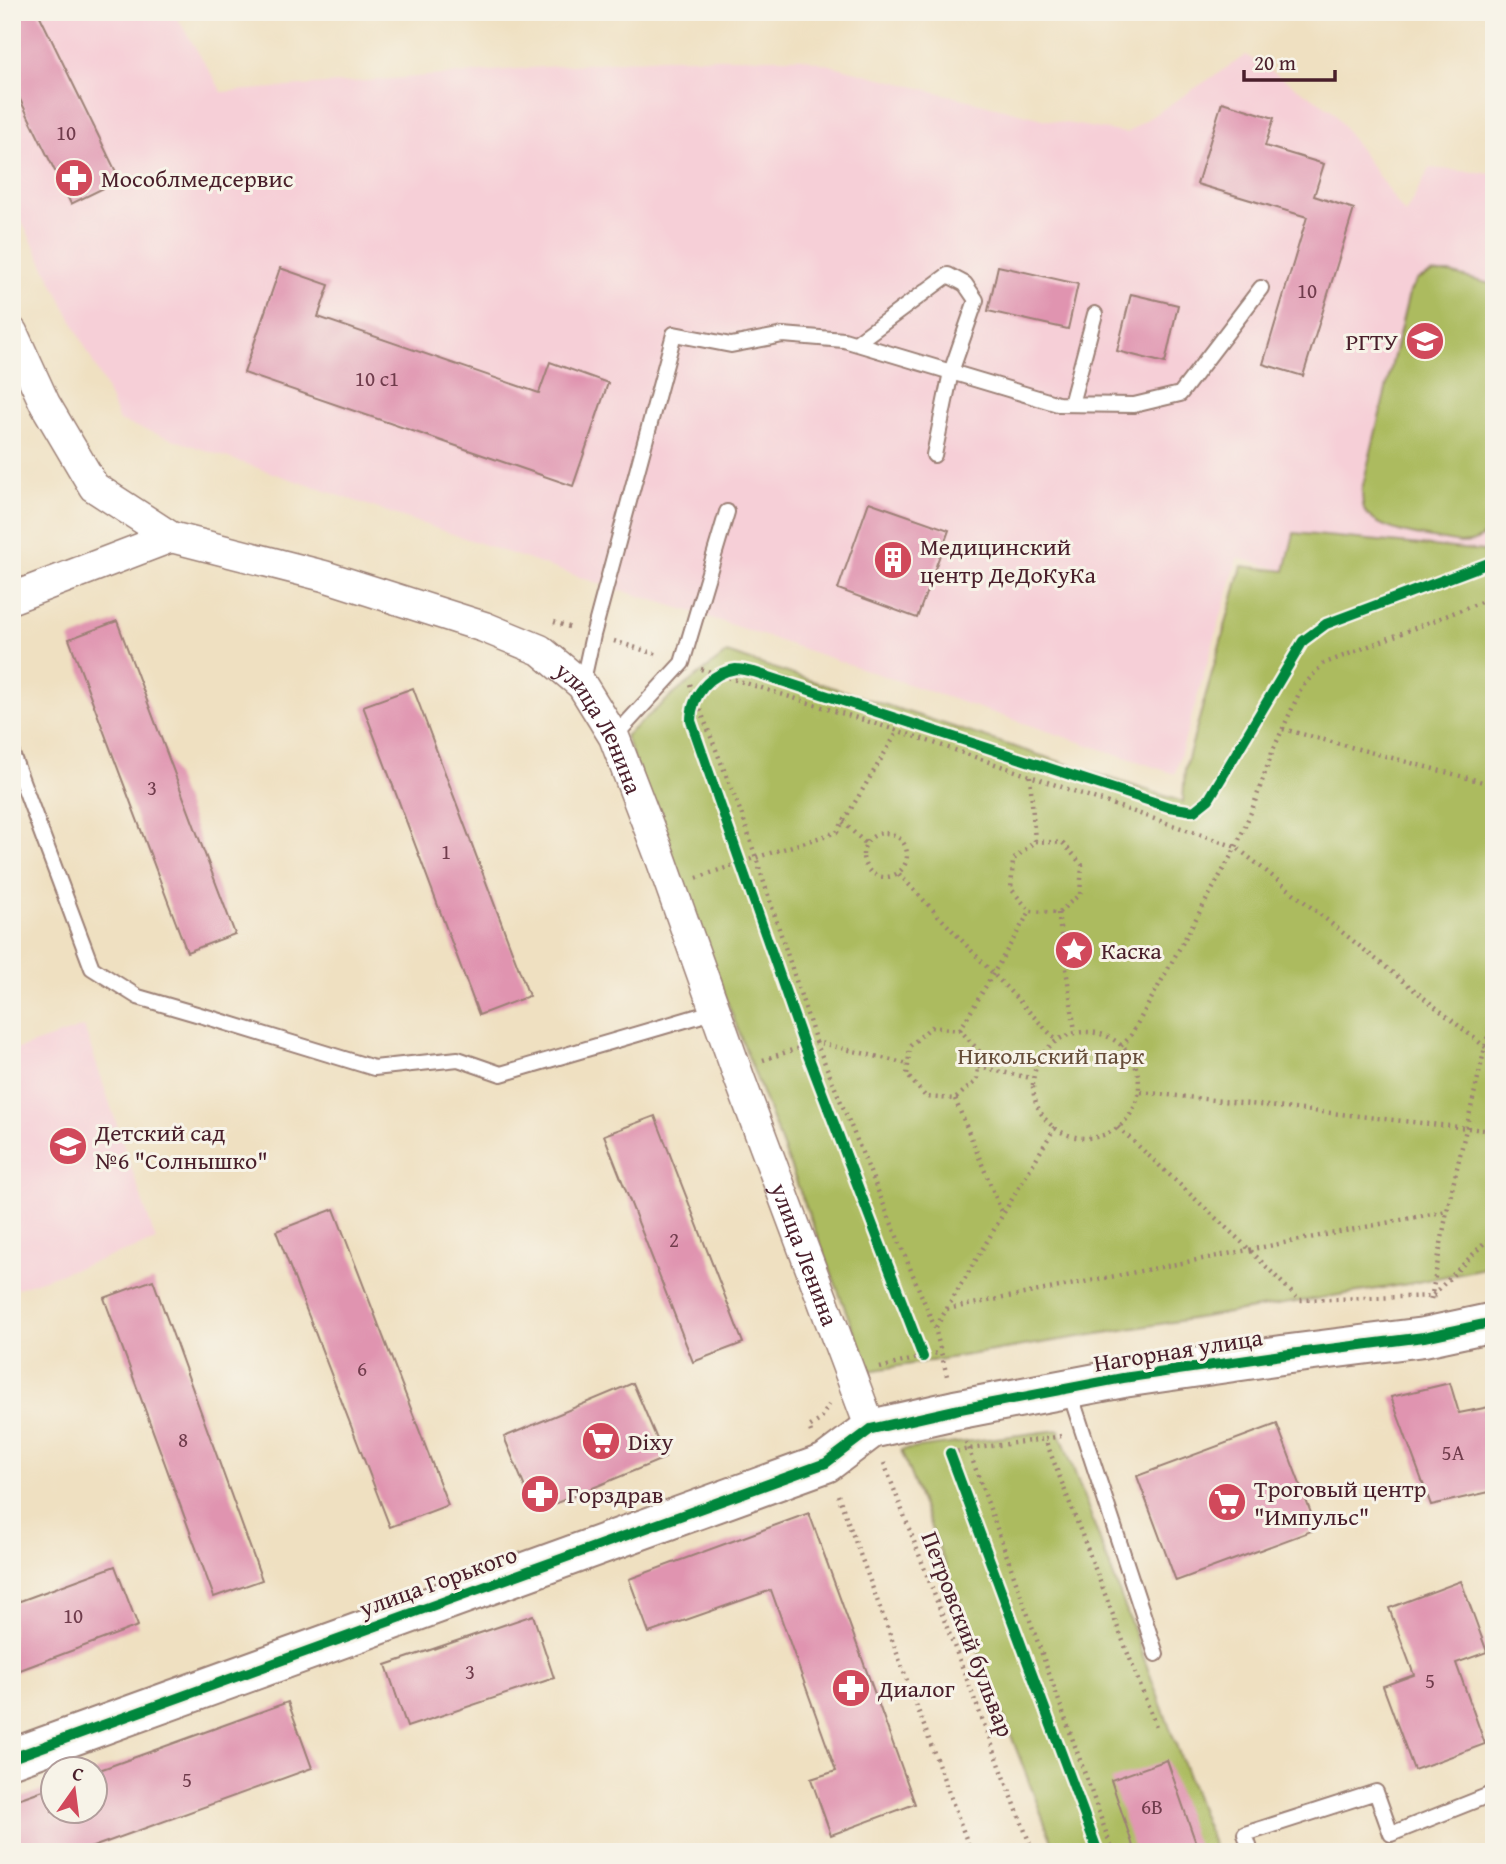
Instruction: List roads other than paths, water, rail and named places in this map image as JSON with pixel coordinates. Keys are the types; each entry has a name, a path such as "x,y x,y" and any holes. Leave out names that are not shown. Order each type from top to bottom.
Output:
{"street":[{"name":"улица Ленина","path":"12,332 45,404 94,487 171,537 324,576 484,626 540,650 582,685 614,737 871,1429"},
{"path":"12,598 171,537"},
{"name":"Нагорная улица","path":"871,1429 1069,1388 1174,1370 1424,1337 1494,1322"},
{"name":"улица Горького","path":"12,1759 826,1463 871,1429"}],"lane":[{"path":"856,343 948,275 965,284 976,300 951,372 934,455"},
{"path":"582,685 674,334 731,345 783,335 844,340 1058,404 1134,405 1180,394 1261,288"},
{"path":"1071,404 1095,314"},
{"path":"614,737 682,663 727,512"},
{"path":"12,754 92,968 138,997 374,1068 458,1059 501,1074 716,1012"},
{"path":"1069,1388 1156,1654"},
{"path":"1251,1852 1245,1833 1376,1791 1391,1834 1494,1793"}],"place":[{"name":"Мособлмедсервис","path":"74,178"},
{"name":"РГТУ","path":"1425,341"},
{"name":"Медицинский центр ДеДоКуКа","path":"893,560"},
{"name":"Каска","path":"1074,950"},
{"name":"Детский сад №6 \"Солнышко\"","path":"68,1146"},
{"name":"Dixy","path":"601,1441"},
{"name":"Горздрав","path":"540,1494"},
{"name":"Троговый центр \"Импульс\"","path":"1227,1502"},
{"name":"Диалог","path":"851,1688"}],"park label":[{"name":"Никольский парк","path":"1051,1055"}]}
